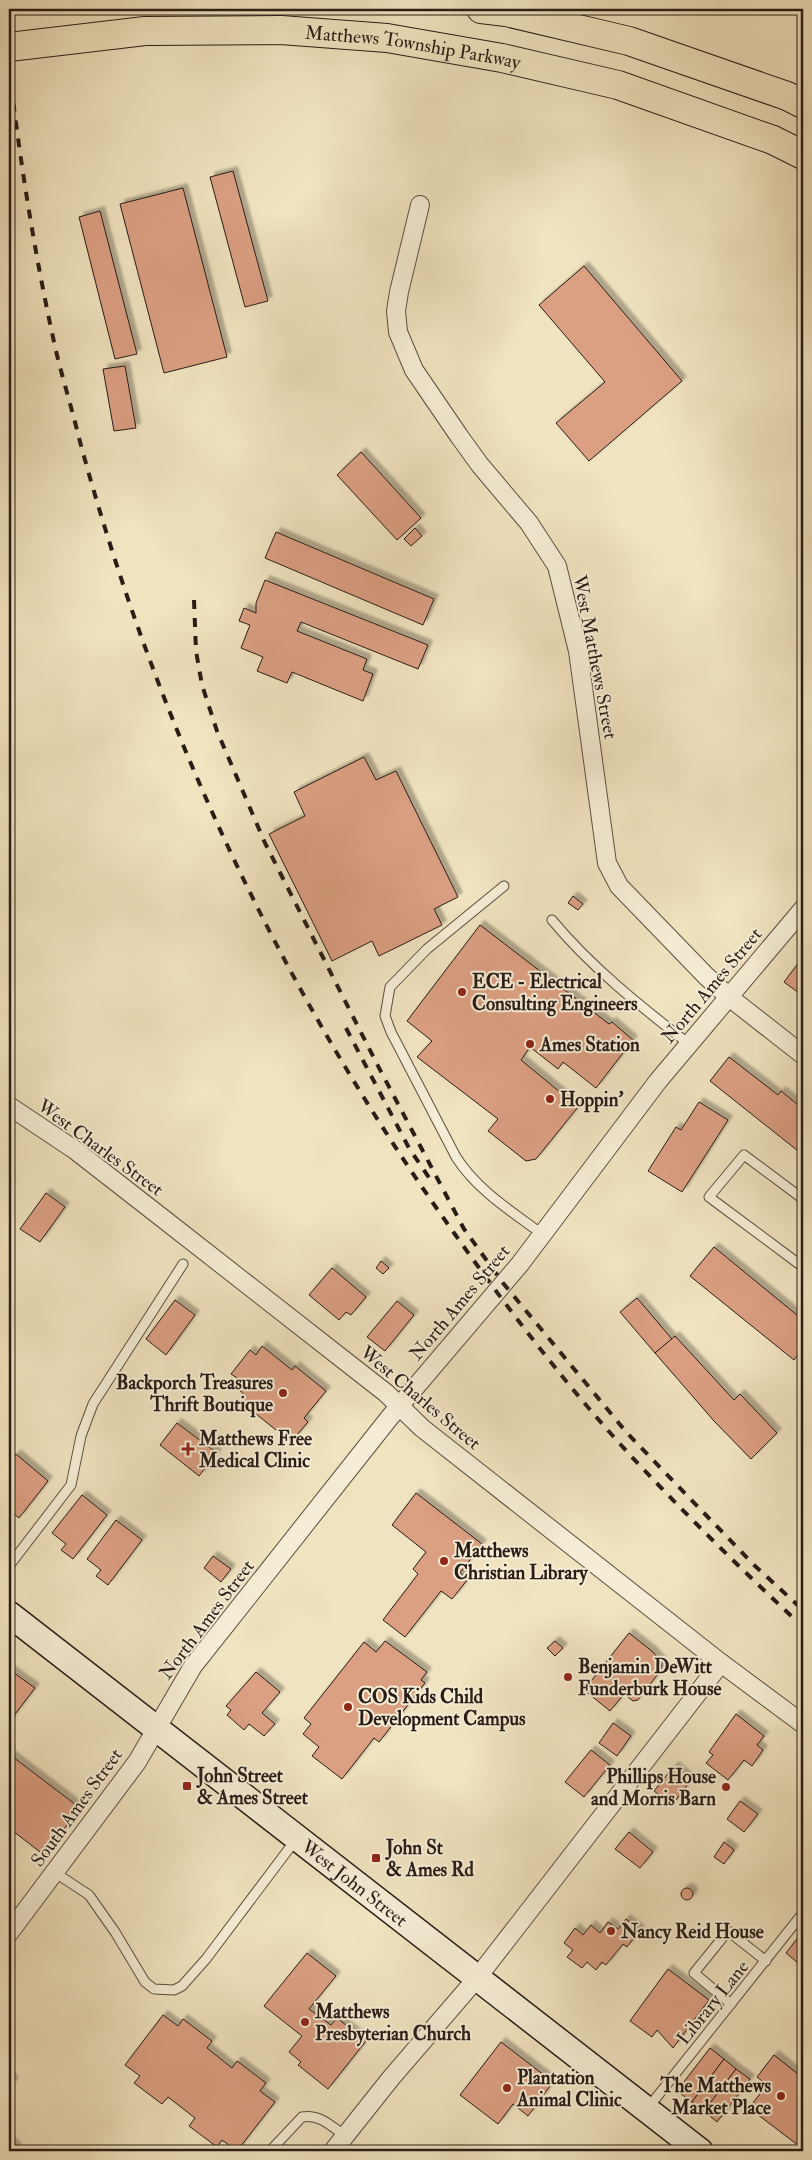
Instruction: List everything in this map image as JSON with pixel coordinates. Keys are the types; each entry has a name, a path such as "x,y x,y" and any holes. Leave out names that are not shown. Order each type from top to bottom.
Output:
{"main road":[{"path":"481,9 506,12 629,40 787,96 803,104"},
{"name":"Matthews Township Parkway","path":"9,47 144,31 218,30 333,33 388,38 502,58 618,85 773,140 803,155"},
{"name":"West John Street","path":"9,1614 700,2151"}],"street":[{"name":"West Matthews Street","path":"420,205 399,292 396,311 398,332 414,370 480,465 529,523 557,566 578,651 607,863 619,886 729,997 803,1055"},
{"name":"North Ames Street","path":"156,1729 193,1666 400,1406 520,1264 658,1081 803,909"},
{"name":"West Charles Street","path":"9,1106 76,1150 386,1393 422,1428 721,1663 803,1724"},
{"path":"333,2151 391,2078 477,1978 721,1663"},
{"name":"South Ames Street","path":"9,1934 137,1762 156,1729"}],"lane":[{"path":"504,886 428,949 390,987 385,1016 391,1032 438,1124 466,1174 478,1186 542,1234"},
{"path":"552,920 583,955 654,1017 689,1044"},
{"path":"803,1199 744,1155 709,1197 803,1267"},
{"path":"9,1566 70,1485 81,1436 93,1404 184,1264"},
{"path":"54,1872 89,1894 115,1932 144,1982 154,1989 174,1990 182,1986 206,1959 297,1838"},
{"name":"Library Lane","path":"646,2110 803,1913"},
{"path":"731,2004 694,1973 728,1930 766,1961"},
{"path":"270,2151 302,2117 321,2118 346,2136"}],"building":[{"path":"233,171 268,301 245,307 210,177"},
{"path":"183,188 227,357 164,373 120,204"},
{"path":"100,211 137,354 115,359 79,217"},
{"path":"584,266 682,381 589,461 556,423 605,382 539,305"},
{"path":"125,366 136,428 114,431 103,369"},
{"path":"361,452 421,518 397,540 337,475"},
{"path":"415,528 422,536 411,546 404,539"},
{"path":"276,532 434,599 423,625 265,558"},
{"path":"265,580 428,645 418,669 301,622 297,631 367,659 363,670 373,674 363,701 292,672 287,683 257,671 263,657 241,648 250,625 239,621 244,608 256,613 256,603"},
{"path":"364,757 376,780 396,771 458,897 434,909 442,925 379,956 372,941 332,961 269,834 305,816 294,792"},
{"path":"573,896 583,904 578,910 568,903"},
{"name":"Ames Station","path":"480,925 609,1024 612,1022 633,1040 596,1088 563,1062 558,1069 530,1047 521,1060 578,1107 536,1159 526,1161 488,1131 498,1119 417,1057 432,1041 407,1021"},
{"path":"803,957 803,996 784,982"},
{"path":"729,1057 778,1095 781,1091 803,1109 803,1155 710,1081"},
{"path":"699,1102 728,1120 682,1192 648,1171 676,1127 681,1130"},
{"path":"46,1193 65,1207 40,1242 20,1229"},
{"path":"714,1247 803,1320 803,1348 794,1360 690,1276"},
{"path":"381,1261 389,1268 383,1274 376,1268"},
{"path":"332,1268 366,1297 351,1315 346,1312 339,1320 309,1295"},
{"path":"637,1298 672,1339 655,1353 620,1312"},
{"path":"175,1300 195,1315 166,1355 146,1339"},
{"path":"397,1301 414,1315 385,1351 367,1337"},
{"path":"675,1336 734,1400 740,1394 777,1433 751,1459 714,1421 655,1353"},
{"name":"Backporch Treasures Thrift Boutique","path":"262,1346 292,1370 295,1366 326,1391 304,1418 308,1422 291,1442 241,1402 246,1396 232,1384 237,1378 231,1374 250,1350 256,1355"},
{"name":"Matthews Free Medical Clinic","path":"177,1423 217,1453 199,1476 160,1445"},
{"path":"16,1454 48,1481 19,1518 9,1510 9,1463"},
{"name":"Matthews Christian Library","path":"416,1493 482,1544 460,1573 468,1579 452,1599 441,1591 405,1637 383,1620 418,1574 413,1569 426,1552 392,1525"},
{"path":"82,1495 107,1515 73,1559 61,1550 66,1544 52,1533"},
{"path":"116,1520 142,1540 108,1585 96,1576 101,1570 87,1559"},
{"path":"213,1556 231,1569 221,1582 204,1568"},
{"path":"629,1633 653,1652 662,1663 661,1670 638,1700 633,1701 624,1694 610,1711 584,1690"},
{"path":"385,1641 427,1672 421,1680 425,1683 379,1742 374,1738 342,1779 312,1756 319,1747 303,1734 311,1724 304,1718 364,1642 376,1652"},
{"path":"555,1641 563,1648 555,1656 547,1648"},
{"path":"10,1670 35,1688 9,1722 9,1672"},
{"path":"256,1672 280,1692 262,1713 275,1724 264,1736 249,1724 244,1730 227,1715 231,1710 226,1706"},
{"path":"736,1714 764,1736 757,1745 763,1750 752,1766 744,1760 728,1780 706,1763 713,1755 709,1752"},
{"path":"613,1723 631,1736 617,1756 599,1743"},
{"path":"591,1750 610,1765 584,1797 565,1782"},
{"path":"9,1754 80,1808 44,1855 9,1828"},
{"path":"674,1766 691,1780 672,1805 654,1791"},
{"path":"740,1801 758,1814 744,1832 727,1819"},
{"path":"629,1832 653,1852 640,1868 615,1849"},
{"path":"724,1842 734,1850 724,1864 714,1857"},
{"path":"687,1888 693,1894 687,1900 681,1894"},
{"path":"626,1919 640,1930 627,1947 623,1944 606,1965 602,1962 596,1970 587,1962 582,1968 567,1957 573,1950 564,1943 575,1928 583,1935 591,1925 600,1933 608,1922 618,1929"},
{"path":"803,1931 803,1967 786,1953"},
{"name":"Matthews Presbyterian Church","path":"307,1953 336,1976 309,2009 331,2025 337,2018 366,2041 328,2089 298,2065 301,2062 289,2052 302,2036 264,2006"},
{"path":"668,1969 709,2000 673,2048 657,2030 652,2037 630,2021"},
{"path":"163,2015 178,2026 183,2019 212,2041 207,2048 232,2068 237,2061 266,2083 260,2091 275,2102 237,2151 222,2140 217,2147 189,2126 195,2118 168,2097 162,2104 134,2083 140,2076 125,2065"},
{"name":"Plantation Animal Clinic","path":"501,2042 553,2082 528,2116 513,2104 498,2124 460,2095"},
{"path":"710,2048 724,2059 692,2102 677,2091"},
{"name":"The Matthews Market Place","path":"774,2055 803,2078 803,2149 749,2108 767,2085 757,2077"},
{"path":"724,2059 736,2069 704,2111 692,2102"},
{"path":"736,2069 750,2079 717,2122 704,2111"},
{"path":"9,2077 14,2081 9,2089"},
{"path":"9,2141 17,2148 15,2151 9,2151"}],"railway":[{"path":"9,67 29,209 48,316 79,438 110,543 145,646 184,748 228,847 276,944 329,1039 386,1132 447,1223 535,1342 631,1456 716,1543 803,1627"},
{"path":"194,600 196,651 202,685 217,731 265,843 377,1064 464,1229 503,1283 627,1433 754,1565 803,1610"},
{"path":"346,1028 409,1148 434,1185"}],"place":[{"name":"ECE - Electrical Consulting Engineers","path":"462,992"},
{"name":"Ames Station","path":"530,1044"},
{"name":"Hoppin'","path":"550,1099"},
{"name":"Backporch Treasures Thrift Boutique","path":"283,1393"},
{"name":"Matthews Free Medical Clinic","path":"188,1449"},
{"name":"Matthews Christian Library","path":"444,1561"},
{"name":"Benjamin DeWitt Funderburk House","path":"568,1677"},
{"name":"COS Kids Child Development Campus","path":"348,1707"},
{"name":"John Street & Ames Street","path":"187,1786"},
{"name":"Phillips House and Morris Barn","path":"726,1787"},
{"name":"John St & Ames Rd","path":"376,1858"},
{"name":"Nancy Reid House","path":"611,1931"},
{"name":"Matthews Presbyterian Church","path":"305,2022"},
{"name":"Plantation Animal Clinic","path":"507,2088"},
{"name":"The Matthews Market Place","path":"781,2096"}]}
